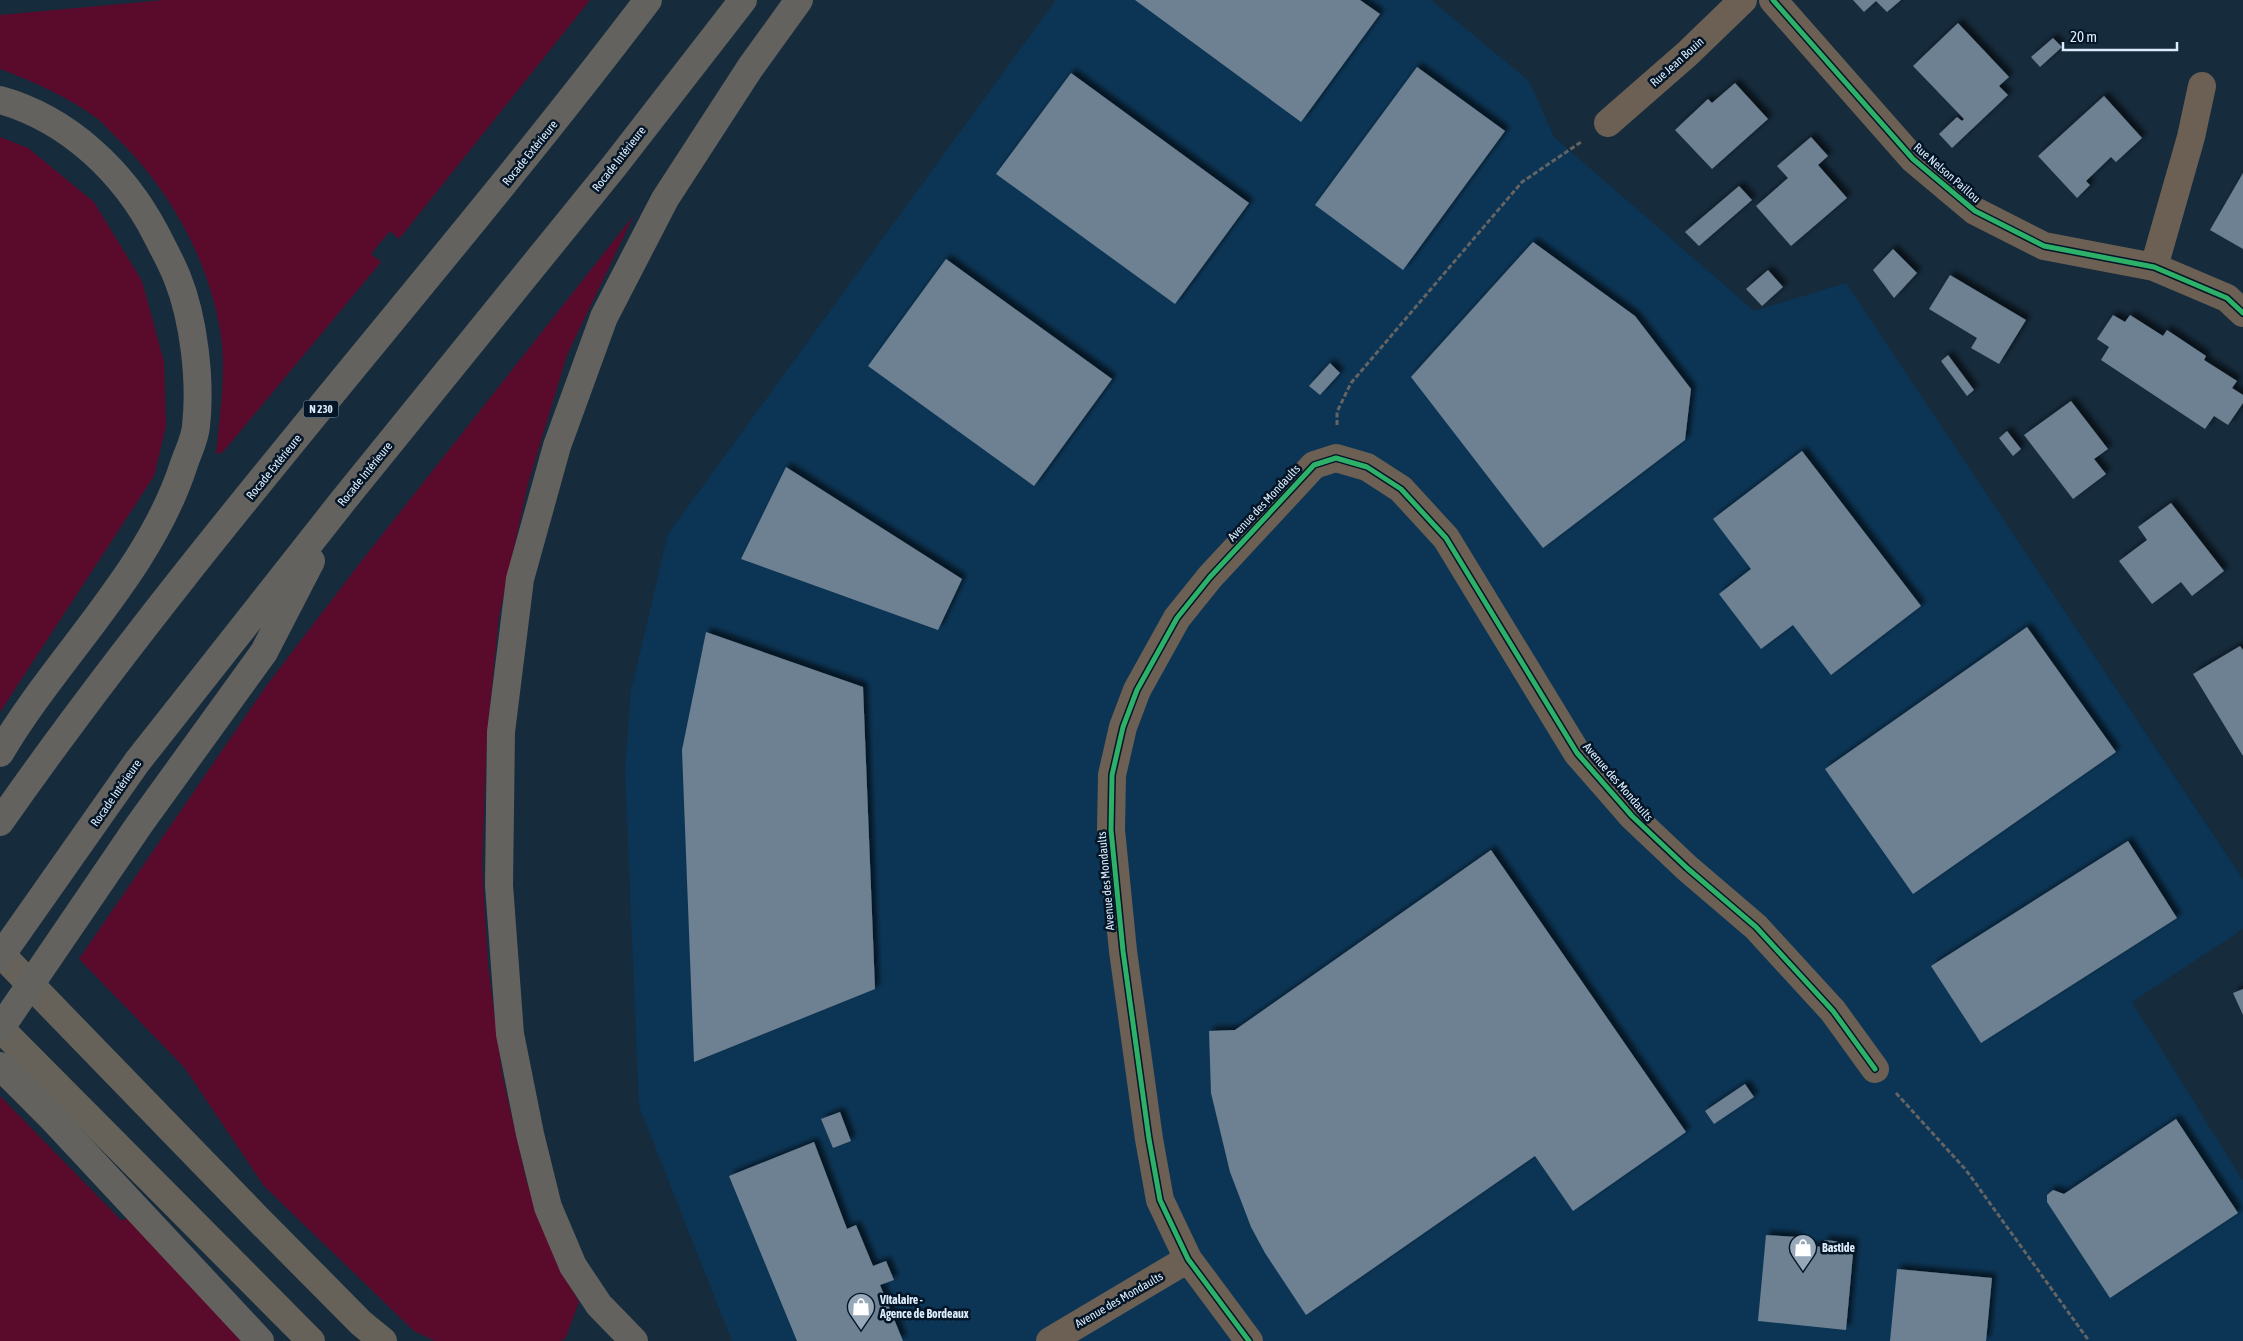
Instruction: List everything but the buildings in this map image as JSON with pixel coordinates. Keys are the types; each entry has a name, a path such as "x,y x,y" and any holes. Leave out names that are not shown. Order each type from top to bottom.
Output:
{"highway":[{"name":"Rocade Extérieure","path":"0,822 36,770 184,576 567,107 648,0"},
{"name":"Rocade Intérieure","path":"0,955 137,762 342,502 609,173 743,0"},
{"path":"634,1341 599,1305 573,1266 548,1206 530,1134 510,1034 499,885 502,722 520,579 557,446 604,318 665,199 750,68 798,0"},
{"path":"0,100 23,106 76,137 115,172 149,221 177,277 189,320 197,372 196,428 176,490 144,550 0,753"},
{"path":"0,1029 139,825 264,652 342,502"},
{"path":"0,1066 58,1106 260,1341"}],"main road":[{"path":"0,955 361,1323 383,1341"},
{"path":"0,1029 58,1106 311,1341"}],"street":[{"name":"Rue Jean Bouin","path":"1608,123 1687,54 1743,0"},
{"name":"Rue Nelson Paillou","path":"1773,0 1913,159 1975,211 2044,246 2154,268 2227,298 2243,313"},
{"path":"2154,268 2191,137 2202,86"},
{"name":"Avenue des Mondaults","path":"1249,1341 1188,1259 1160,1200 1149,1139 1122,942 1111,830 1112,775 1123,727 1138,690 1177,618 1210,577 1314,465 1336,458 1367,467 1400,489 1446,538 1577,753 1632,816 1687,868 1756,927 1833,1011 1874,1069"},
{"name":"Avenue des Mondaults","path":"1050,1341 1188,1259"}],"path":[{"path":"1336,458 1337,412 1350,383 1522,182 1608,123"},
{"path":"1874,1069 1966,1170 2089,1341"}],"shaded area":[{"path":"164,0 590,0 399,239 390,231 371,254 381,262 223,452 216,454 223,376 220,329 206,277 185,228 157,184 122,143 98,119 51,91 0,69 0,15"},
{"path":"1056,0 1431,0 1529,81 1554,137 1754,311 1846,283 2243,880 2243,929 2132,1002 2243,1181 2243,1341 732,1341 639,1106 625,769 631,691 668,534"},
{"path":"0,137 28,148 94,202 142,281 164,362 166,426 154,476 0,712"},
{"path":"634,215 567,355 528,484 499,616 487,736 482,864 488,965 502,1074 527,1183 560,1269 579,1302 566,1337 561,1341 435,1341 414,1331 264,1186 184,1067 79,959 267,685 363,559"},
{"path":"0,1096 122,1221 130,1216 242,1341 0,1341"}],"cycle path":[{"path":"1773,0 1913,159 1975,211 2044,246 2154,267 2227,298 2243,313"},
{"path":"1249,1341 1188,1259 1160,1200 1149,1139 1123,951 1111,830 1112,775 1123,727 1137,690 1177,618 1210,577 1314,465 1336,458 1367,467 1401,489 1446,538 1577,753 1632,816 1687,868 1756,927 1833,1011 1875,1069"}],"place":[{"name":"Bastide","path":"1803,1272"},
{"name":"Vitalaire - Agence de Bordeaux","path":"861,1331"}]}
